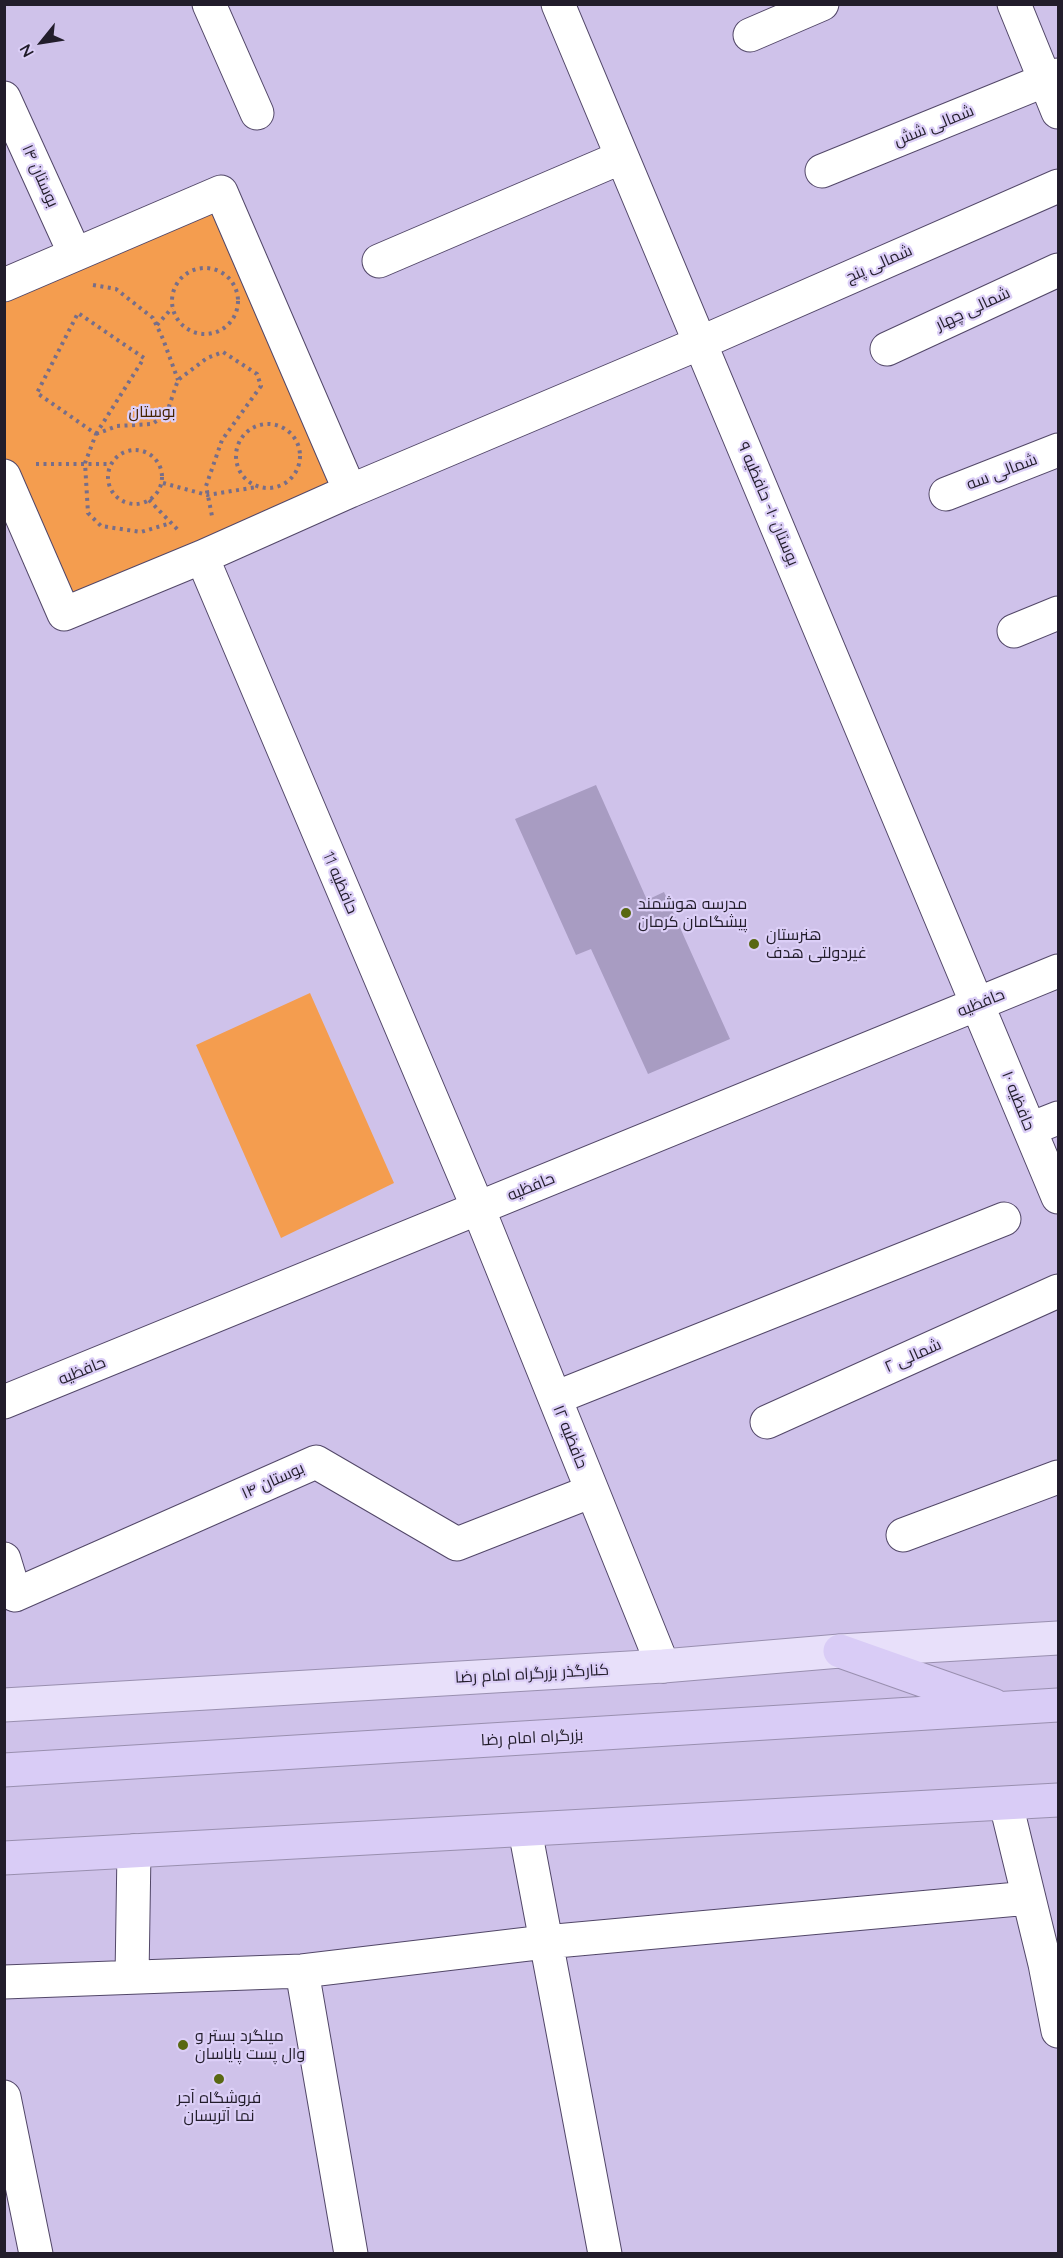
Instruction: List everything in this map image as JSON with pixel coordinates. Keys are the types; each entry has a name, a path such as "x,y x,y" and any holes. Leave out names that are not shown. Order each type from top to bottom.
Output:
{"highway":[{"path":"840,1651 1006,1709"},
{"name":"بزرگراه امام رضا","path":"4,1770 1059,1705"},
{"path":"4,1858 1059,1800"}],"main road":[{"name":"کنارگذر بزرگراه امام رضا","path":"4,1705 663,1666 840,1651 1059,1638"}],"street":[{"path":"209,4 257,113"},
{"name":"بوستان ۱۰- حافظیه ۹","path":"558,4 979,1004"},
{"path":"750,35 822,4"},
{"path":"1014,4 1052,78 1059,112"},
{"name":"شمالی شش","path":"822,171 1052,78"},
{"name":"بوستان ۱۴","path":"4,98 75,254"},
{"path":"379,261 622,157"},
{"name":"شمالی پنج","path":"5,478 64,614 201,547 350,491 700,343 1059,186"},
{"path":"4,285 221,192 350,491"},
{"name":"شمالی چهار","path":"887,349 1059,270"},
{"name":"شمالی سه","path":"946,494 1059,450"},
{"name":"حافظیه 11","path":"201,547 478,1208"},
{"path":"1014,631 1059,612"},
{"name":"حافظیه","path":"4,1402 1059,971"},
{"name":"حافظیه ۱۰","path":"979,1004 1044,1124 1059,1197"},
{"name":"حافظیه ۱۲","path":"478,1208 663,1666"},
{"path":"555,1398 1004,1219"},
{"name":"۲ شمالی","path":"768,1422 1059,1291"},
{"name":"بوستان ۱۴","path":"4,1559 15,1594 316,1462 457,1544 592,1491"},
{"path":"903,1535 1059,1477"},
{"path":"1006,1804 1029,1898 1052,1963 1059,2031"},
{"path":"525,1830 605,2253"},
{"path":"132,1977 134,1851"},
{"path":"4,1982 302,1971 545,1942 1029,1898"},
{"path":"302,1971 351,2253"},
{"path":"4,2097 36,2253"}],"path":[{"path":"75,254 88,284 116,289 153,318 178,380"},
{"path":"157,325 172,308 171,301 175,284 187,272 204,267 221,271 234,284 239,300 234,317 222,330 205,335 188,331 176,318 172,308"},
{"path":"96,434 37,393 78,313 144,358 96,434 85,463 88,513 101,526 141,532 171,523"},
{"path":"96,434 117,426 152,424 166,415 178,380 207,358 223,352 257,374 261,386 222,440 206,486 201,547"},
{"path":"163,483 207,495 258,487 275,488 290,480 299,466 300,449 292,434 278,425 261,424 246,432 237,446 236,463 244,478 258,487"},
{"path":"136,449 151,454 161,467 163,483 156,496 142,504 126,504 114,494 107,480 110,464 121,453 136,449"},
{"path":"5,478 32,464 110,464"},
{"path":"149,500 171,523 201,547"}],"green space":[{"name":"بوستان","path":"220,196 346,490 65,611 5,471 4,288"},
{"path":"310,993 394,1183 281,1238 196,1045"}],"building":[{"path":"596,785 647,900 664,892 730,1039 648,1074 591,949 576,955 515,819"}],"place":[{"name":"مدرسه هوشمند پیشگامان کرمان","path":"626,913"},
{"name":"هنرستان غیردولتی هدف","path":"754,944"},
{"name":"میلگرد بستر و وال پست پایاسان","path":"183,2045"},
{"name":"فروشگاه آجر نما آتریسان","path":"219,2079"}]}
